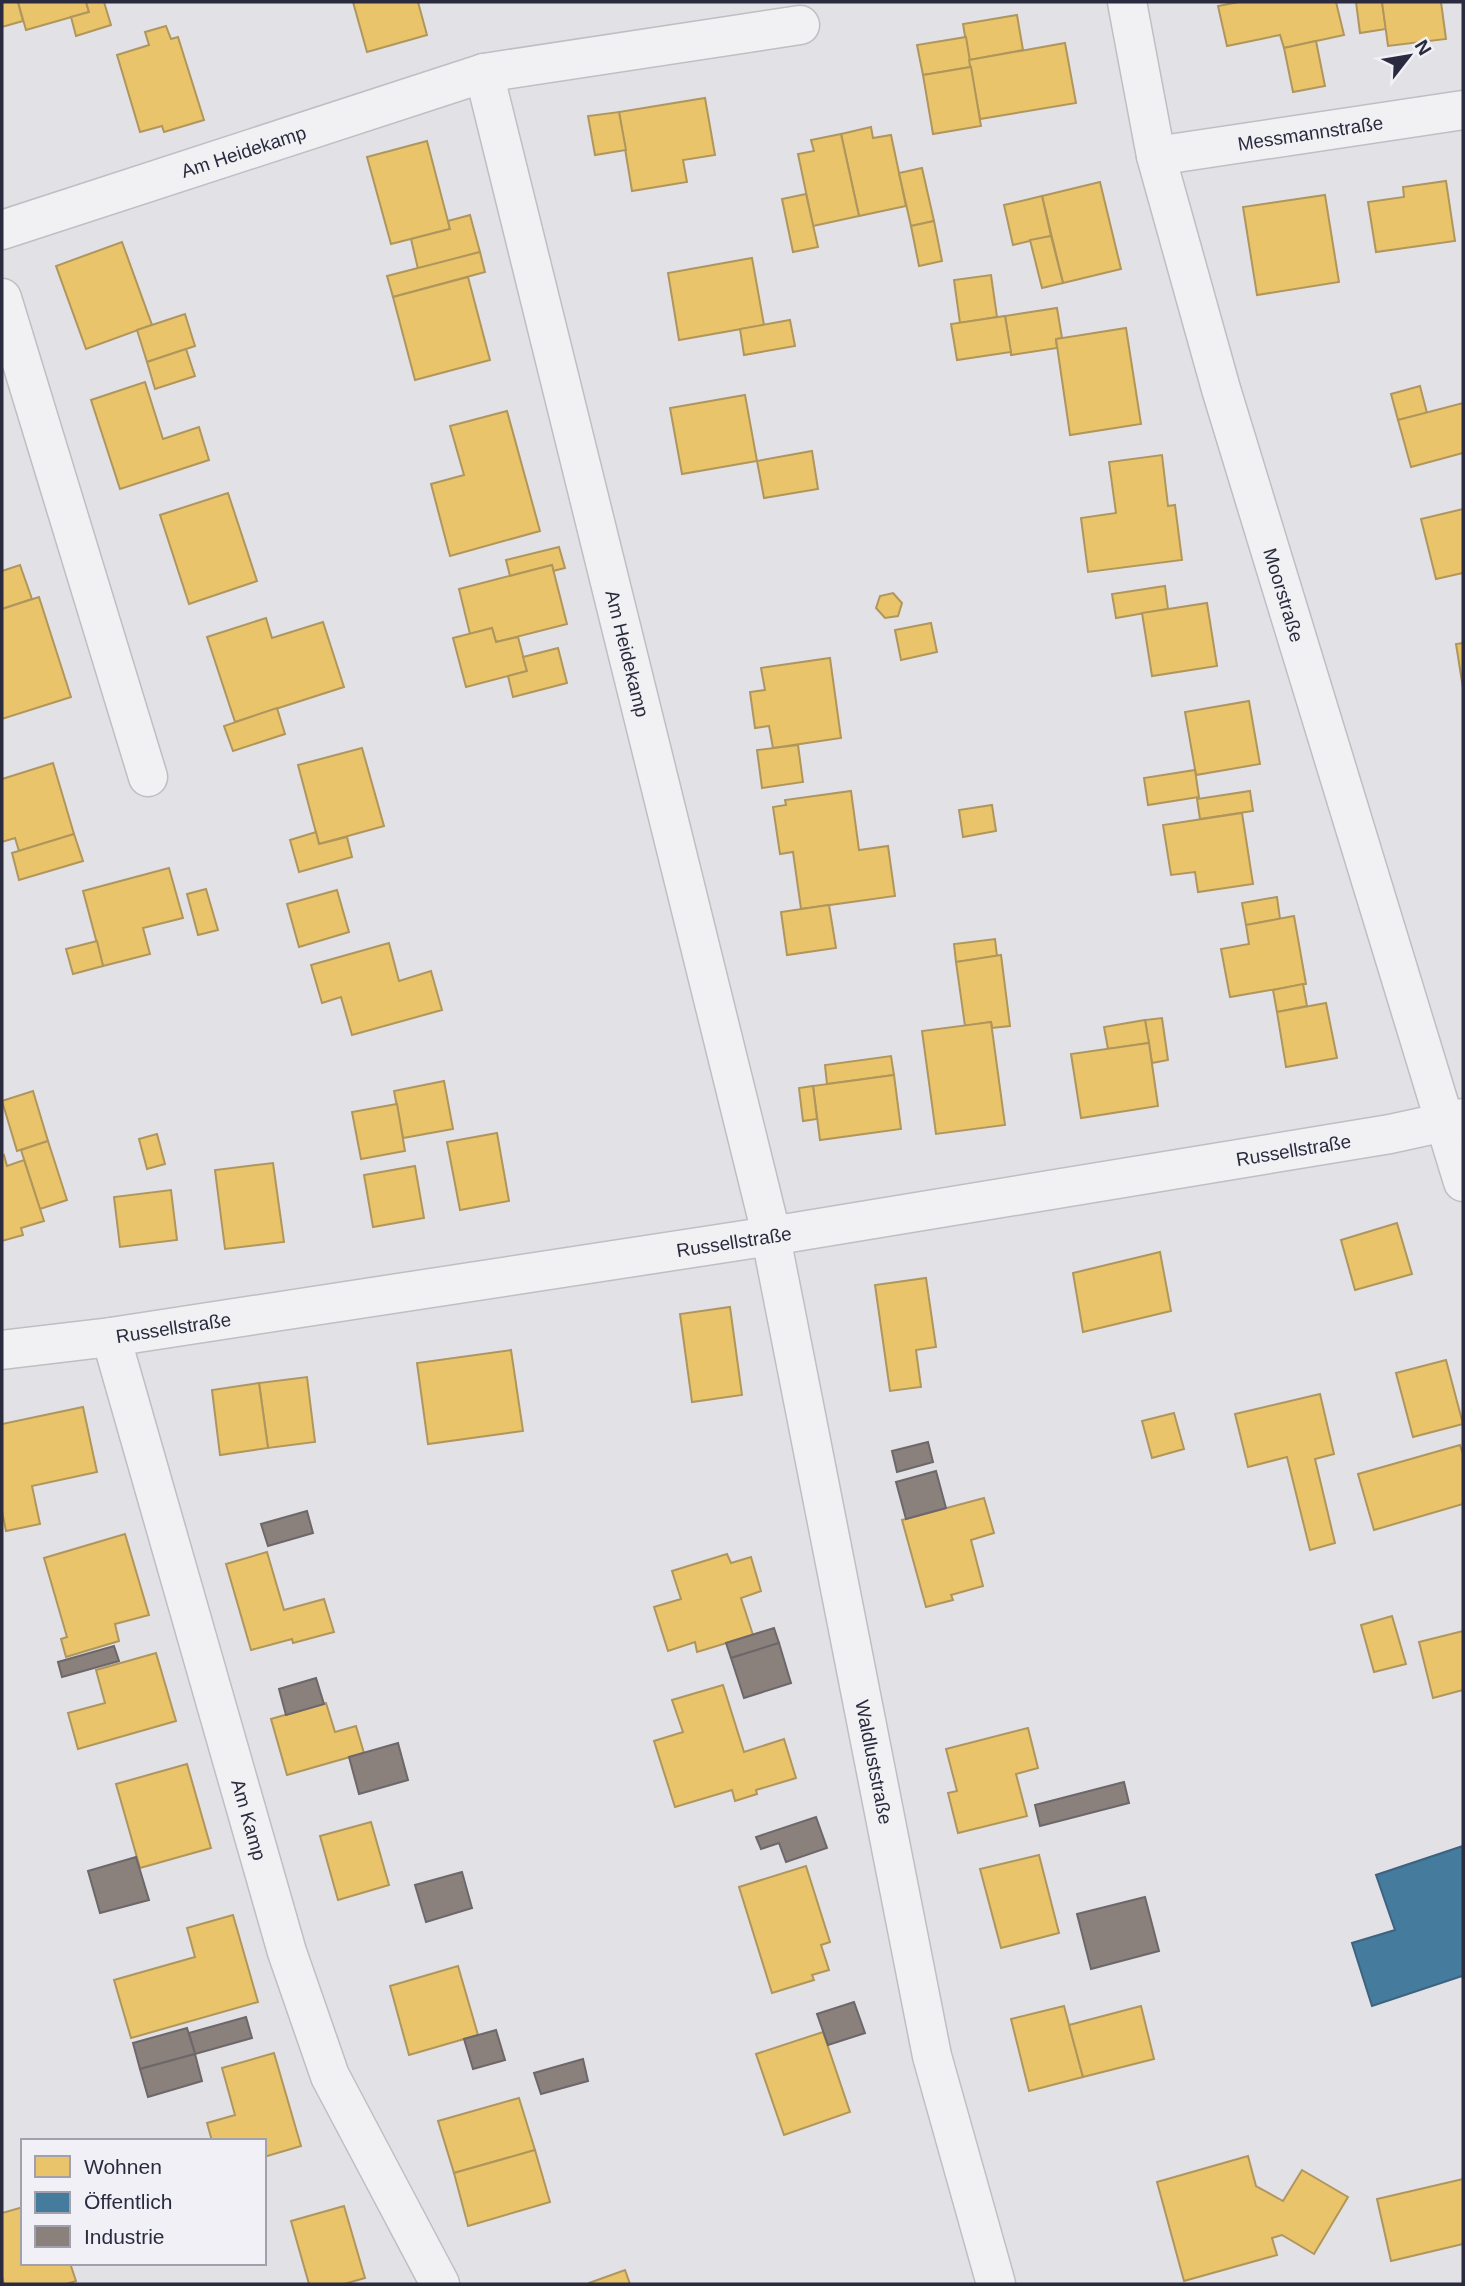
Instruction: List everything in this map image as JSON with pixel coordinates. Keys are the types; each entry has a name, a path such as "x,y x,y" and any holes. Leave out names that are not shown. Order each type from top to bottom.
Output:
{"street":[{"name":"Moorstraße","path":"1127,2 1156,156 1221,389 1454,1120 1463,1182"},
{"name":"Am Heidekamp","path":"2,230 484,73 800,25"},
{"name":"Am Heidekamp","path":"484,73 771,1236"},
{"name":"Messmannstraße","path":"1156,156 1463,110"},
{"path":"2,298 148,777"},
{"name":"Russellstraße","path":"2,1350 111,1337 771,1236 1390,1134 1454,1120"},
{"name":"Waldluststraße","path":"771,1236 932,2056 996,2284"},
{"name":"Am Kamp","path":"111,1337 287,1952 326,2063 392,2196 440,2284"}],"building: Wohnen":[{"path":"2,2 18,2 23,21 2,27"},
{"path":"18,2 86,2 89,12 26,30"},
{"path":"86,2 104,2 111,25 76,36 71,17 89,12"},
{"path":"353,2 418,2 427,35 367,52"},
{"path":"1239,2 1336,2 1344,35 1284,48 1280,35 1227,46 1218,6"},
{"path":"1356,2 1382,2 1386,29 1360,33"},
{"path":"1382,2 1441,2 1446,39 1388,46"},
{"path":"1017,15 1023,50 969,60 963,24"},
{"path":"166,26 171,39 178,37 204,120 164,132 162,126 140,132 117,55 149,45 145,32"},
{"path":"966,37 971,67 923,75 917,45"},
{"path":"1316,41 1325,86 1293,92 1284,48"},
{"path":"1065,43 1076,103 980,119 969,60"},
{"path":"971,67 981,126 933,134 923,75"},
{"path":"705,98 715,155 683,160 687,182 632,191 619,112"},
{"path":"619,112 626,150 595,155 588,116"},
{"path":"871,127 873,138 891,135 906,206 859,216 841,134"},
{"path":"841,134 859,216 813,226 798,154 814,151 811,140"},
{"path":"427,141 450,229 391,244 367,157"},
{"path":"922,168 934,221 911,226 899,173"},
{"path":"1446,181 1455,241 1376,252 1368,202 1404,197 1403,187"},
{"path":"1100,182 1121,269 1063,283 1042,196"},
{"path":"806,194 818,247 793,252 782,199"},
{"path":"1325,195 1339,282 1257,295 1243,207"},
{"path":"1042,196 1051,236 1013,245 1004,205"},
{"path":"470,215 480,252 418,269 411,239 450,229 448,221"},
{"path":"934,221 942,261 919,266 911,226"},
{"path":"1051,236 1063,283 1042,288 1030,240"},
{"path":"122,242 152,325 86,349 56,266"},
{"path":"480,252 485,272 393,297 387,276"},
{"path":"752,258 764,325 679,340 668,273"},
{"path":"991,275 997,317 960,323 954,280"},
{"path":"468,277 490,360 415,380 393,297"},
{"path":"1057,308 1062,338 1056,339 1057,348 1011,355 1005,316"},
{"path":"185,314 195,346 147,362 137,330"},
{"path":"1005,316 1011,352 957,360 951,324"},
{"path":"790,320 795,346 744,355 740,329"},
{"path":"1126,328 1141,424 1070,435 1056,339"},
{"path":"186,349 195,376 155,389 147,362"},
{"path":"145,382 163,439 199,427 209,460 120,489 91,400"},
{"path":"1420,386 1427,413 1398,420 1391,394"},
{"path":"745,395 757,461 682,474 670,408"},
{"path":"1463,403 1463,453 1411,467 1398,420"},
{"path":"507,411 540,531 450,556 431,484 464,475 450,426"},
{"path":"812,451 818,489 764,498 757,461"},
{"path":"1162,455 1168,506 1175,505 1182,560 1088,572 1081,518 1116,513 1109,462"},
{"path":"228,493 257,581 189,604 160,515"},
{"path":"1463,509 1463,573 1436,579 1421,519"},
{"path":"559,547 565,568 553,571 552,565 510,576 506,560"},
{"path":"20,565 32,599 2,609 2,571"},
{"path":"552,565 567,624 496,642 492,628 470,634 459,589"},
{"path":"1165,586 1168,609 1116,618 1112,594"},
{"path":"893,593 902,603 898,616 885,618 876,608 880,596"},
{"path":"39,597 71,697 2,719 2,609"},
{"path":"1207,603 1217,666 1152,676 1142,613"},
{"path":"266,618 272,638 323,622 344,687 235,722 207,637"},
{"path":"931,623 937,652 901,660 895,630"},
{"path":"492,628 496,642 518,637 527,671 466,687 453,638"},
{"path":"1463,643 1463,688 1456,644"},
{"path":"558,648 567,683 513,697 508,676 527,671 523,657"},
{"path":"830,658 841,738 773,748 769,726 755,728 750,692 765,690 761,668"},
{"path":"1249,701 1260,764 1196,775 1185,712"},
{"path":"277,708 285,734 233,751 224,726"},
{"path":"798,745 803,782 762,788 757,750"},
{"path":"362,748 384,826 319,844 298,765"},
{"path":"53,763 74,834 19,851 15,838 2,842 2,779"},
{"path":"1195,770 1199,797 1148,805 1144,778"},
{"path":"851,791 859,850 888,846 895,896 801,909 793,852 780,854 773,807 786,805 785,800"},
{"path":"1250,791 1253,811 1200,819 1197,799"},
{"path":"992,805 996,831 963,837 959,810"},
{"path":"1242,813 1253,884 1198,892 1195,872 1171,875 1163,825"},
{"path":"316,832 319,844 347,837 352,857 299,872 290,840"},
{"path":"74,834 83,861 19,880 12,853"},
{"path":"169,868 183,918 143,928 150,954 103,966 83,891"},
{"path":"206,889 218,930 198,935 187,894"},
{"path":"337,890 349,932 299,947 287,904"},
{"path":"1277,897 1280,919 1246,925 1242,903"},
{"path":"829,905 836,948 787,955 781,912"},
{"path":"1294,916 1306,984 1230,997 1221,949 1249,944 1246,925"},
{"path":"995,939 997,956 956,962 954,944"},
{"path":"97,941 103,966 73,974 66,949"},
{"path":"389,943 399,981 431,971 442,1010 352,1035 341,997 322,1003 311,965"},
{"path":"1001,955 1010,1026 992,1028 991,1022 965,1026 956,962"},
{"path":"1303,984 1307,1006 1277,1012 1273,990"},
{"path":"1326,1003 1337,1058 1286,1067 1277,1012"},
{"path":"1162,1018 1168,1060 1152,1063 1145,1020"},
{"path":"1145,1020 1149,1043 1108,1049 1104,1027"},
{"path":"991,1022 1005,1125 936,1134 922,1031"},
{"path":"1149,1043 1158,1106 1081,1118 1071,1054"},
{"path":"891,1056 894,1075 827,1084 825,1065"},
{"path":"894,1075 901,1129 820,1140 813,1086"},
{"path":"444,1081 453,1129 403,1138 394,1091"},
{"path":"813,1086 817,1119 803,1121 799,1088"},
{"path":"33,1091 48,1141 17,1151 2,1101"},
{"path":"397,1104 405,1151 361,1159 352,1112"},
{"path":"497,1133 509,1201 460,1210 447,1142"},
{"path":"157,1134 165,1164 147,1169 139,1139"},
{"path":"48,1141 67,1200 40,1209 21,1150"},
{"path":"4,1155 7,1166 24,1160 44,1221 21,1228 23,1235 2,1241 2,1156"},
{"path":"273,1163 284,1242 225,1249 215,1170"},
{"path":"415,1166 424,1218 373,1227 364,1175"},
{"path":"171,1190 177,1240 120,1247 114,1197"},
{"path":"1397,1223 1412,1274 1355,1290 1341,1240"},
{"path":"1160,1252 1171,1311 1083,1332 1073,1273"},
{"path":"926,1278 936,1347 916,1350 921,1387 890,1391 875,1285"},
{"path":"730,1307 742,1395 692,1402 680,1314"},
{"path":"511,1350 523,1431 428,1444 417,1363"},
{"path":"1446,1360 1463,1424 1413,1437 1396,1373"},
{"path":"307,1377 315,1442 268,1448 259,1383"},
{"path":"259,1383 268,1448 220,1455 212,1390"},
{"path":"1320,1394 1334,1454 1315,1459 1335,1543 1310,1550 1287,1457 1248,1467 1235,1414"},
{"path":"83,1407 97,1472 32,1486 40,1524 6,1531 2,1511 2,1424"},
{"path":"1174,1413 1184,1449 1152,1458 1142,1421"},
{"path":"1460,1445 1463,1454 1463,1504 1374,1530 1358,1474"},
{"path":"984,1498 994,1533 971,1540 983,1586 951,1595 953,1600 926,1607 902,1520"},
{"path":"125,1534 149,1615 115,1624 119,1641 66,1657 61,1639 67,1637 44,1558"},
{"path":"267,1552 284,1610 324,1599 334,1632 251,1650 226,1564"},
{"path":"727,1554 731,1563 751,1557 761,1591 741,1598 753,1635 697,1652 695,1642 668,1651 654,1607 681,1599 672,1571"},
{"path":"1392,1616 1406,1664 1374,1672 1361,1625"},
{"path":"1463,1631 1463,1690 1433,1698 1419,1642"},
{"path":"156,1653 176,1721 78,1749 68,1713 105,1703 96,1670"},
{"path":"723,1685 744,1752 784,1739 796,1778 756,1790 757,1794 735,1801 732,1790 675,1807 654,1741 683,1732 672,1700"},
{"path":"326,1703 335,1732 356,1726 364,1753 287,1775 271,1719"},
{"path":"1028,1728 1038,1768 1016,1774 1027,1816 958,1833 948,1793 957,1791 946,1749"},
{"path":"187,1764 211,1848 140,1868 116,1784"},
{"path":"371,1822 389,1885 338,1900 320,1836"},
{"path":"1039,1855 1059,1933 1001,1948 980,1869"},
{"path":"806,1866 830,1942 821,1945 829,1970 812,1975 814,1980 772,1993 739,1887"},
{"path":"233,1915 258,2002 131,2038 114,1980 195,1957 187,1928"},
{"path":"458,1966 478,2035 409,2055 390,1986"},
{"path":"1064,2006 1083,2077 1029,2091 1011,2019"},
{"path":"1141,2006 1154,2059 1083,2077 1069,2025"},
{"path":"823,2032 850,2112 784,2135 756,2054"},
{"path":"274,2053 301,2146 266,2156 266,2139 211,2139 207,2123 235,2115 222,2068"},
{"path":"519,2098 535,2150 454,2173 438,2121"},
{"path":"535,2150 550,2202 468,2226 454,2173"},
{"path":"1248,2156 1256,2186 1283,2201 1302,2170 1348,2197 1314,2254 1282,2235 1272,2238 1277,2255 1184,2281 1157,2182"},
{"path":"1463,2179 1463,2244 1391,2261 1377,2199"},
{"path":"344,2206 365,2278 344,2284 309,2284 291,2221"},
{"path":"21,2208 21,2265 71,2265 76,2281 66,2284 4,2284 2,2213"},
{"path":"625,2270 630,2284 589,2284 589,2283"}],"building: Öffentlich":[{"path":"1463,1846 1463,1978 1462,1976 1372,2006 1352,1943 1395,1930 1376,1875"}],"building: Industrie":[{"path":"928,1442 933,1462 897,1472 892,1451"},
{"path":"936,1471 946,1508 906,1519 896,1482"},
{"path":"307,1511 313,1533 268,1546 261,1524"},
{"path":"774,1628 779,1643 731,1658 726,1643"},
{"path":"779,1643 791,1683 744,1698 731,1658"},
{"path":"114,1646 119,1661 62,1677 58,1662"},
{"path":"316,1678 324,1704 286,1715 279,1689"},
{"path":"398,1743 408,1780 359,1794 349,1757"},
{"path":"1124,1782 1129,1803 1040,1826 1035,1805"},
{"path":"816,1817 827,1848 786,1862 779,1843 761,1849 756,1837"},
{"path":"136,1857 149,1900 100,1913 88,1871"},
{"path":"462,1872 472,1908 426,1922 415,1885"},
{"path":"1145,1897 1159,1951 1091,1969 1077,1914"},
{"path":"854,2002 865,2033 828,2045 817,2014"},
{"path":"246,2017 252,2038 195,2054 189,2033"},
{"path":"187,2028 195,2054 140,2069 133,2043"},
{"path":"496,2030 505,2060 473,2069 464,2039"},
{"path":"195,2054 202,2081 148,2097 140,2069"},
{"path":"583,2059 588,2081 541,2094 534,2073"}]}
